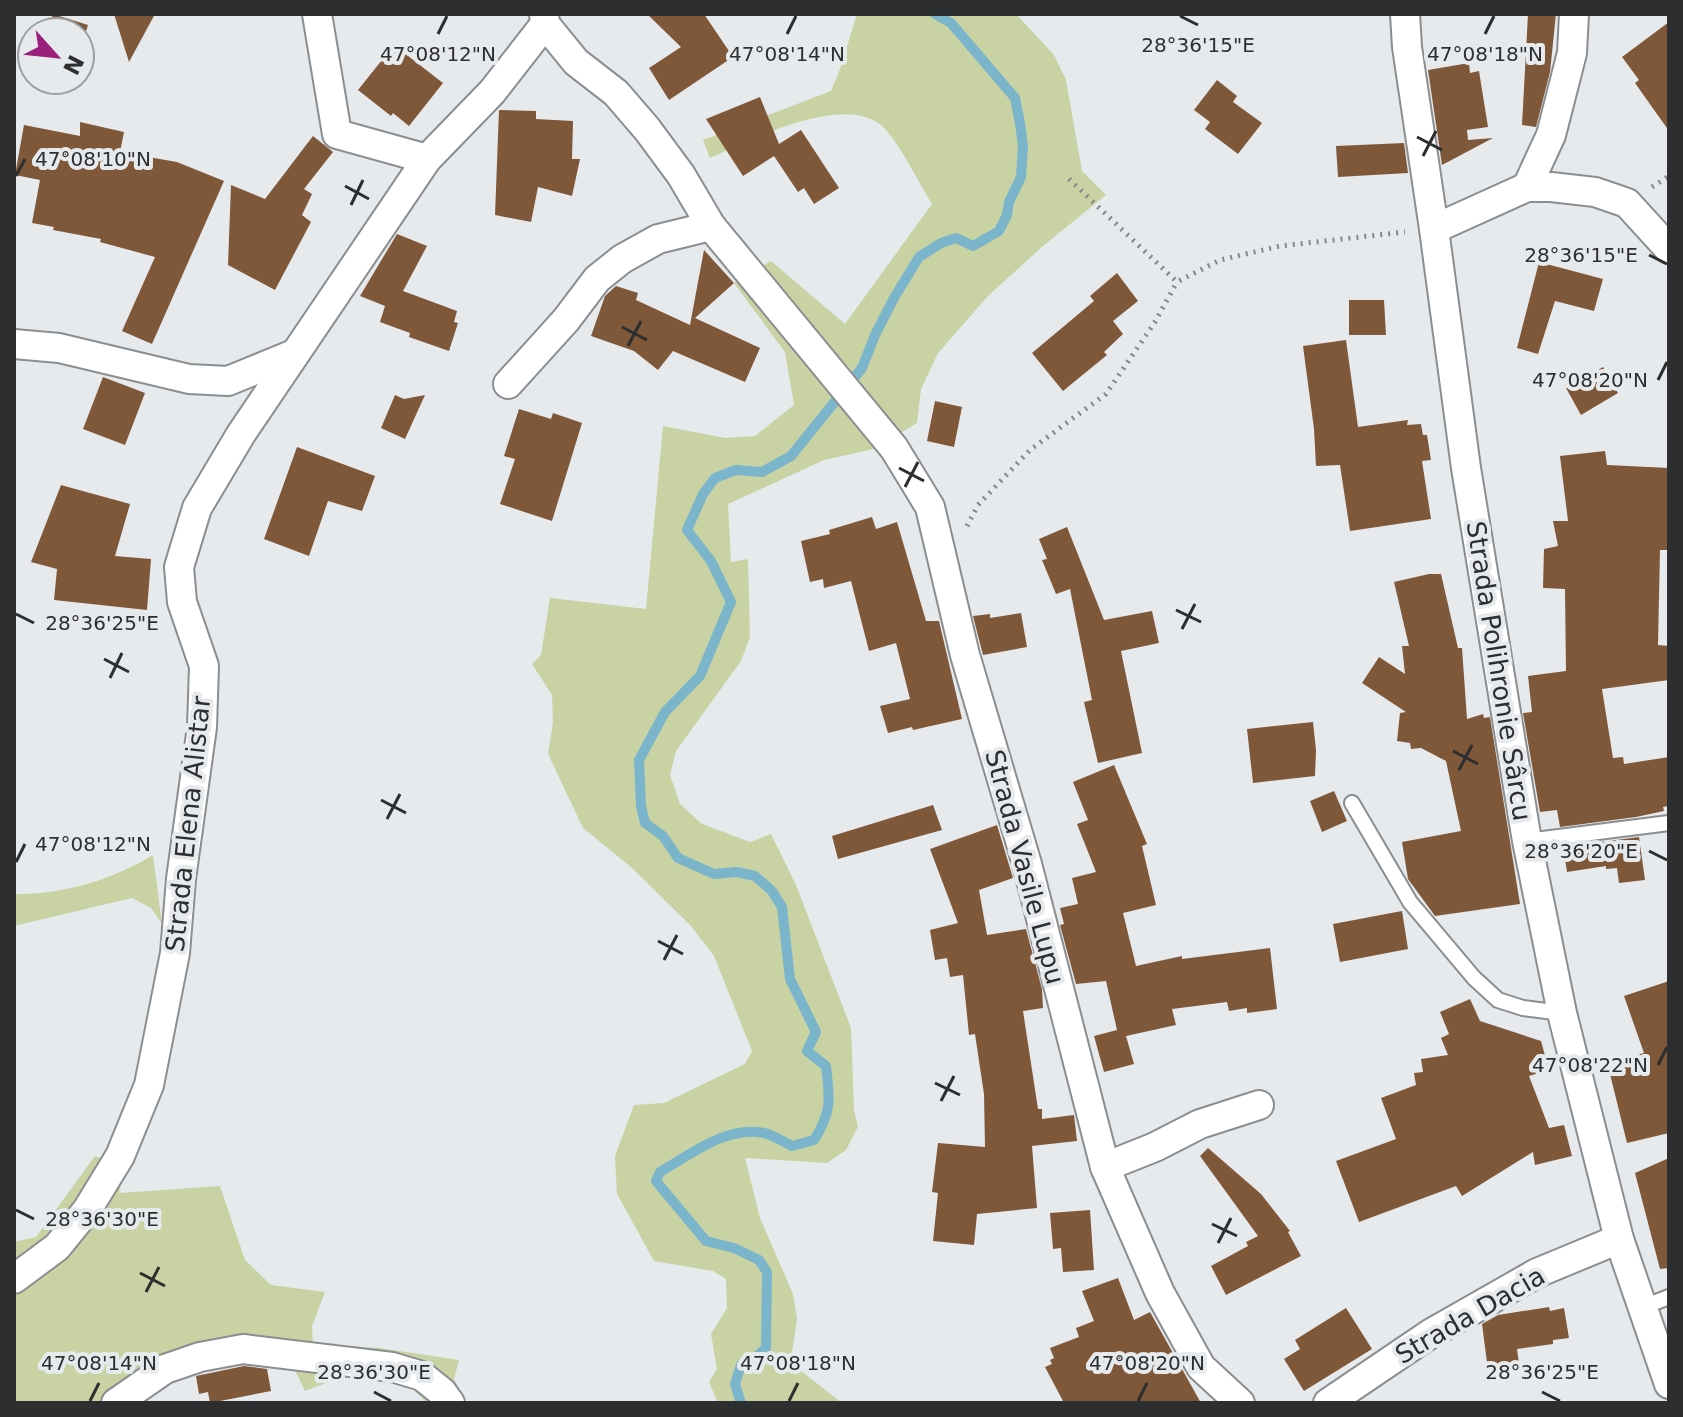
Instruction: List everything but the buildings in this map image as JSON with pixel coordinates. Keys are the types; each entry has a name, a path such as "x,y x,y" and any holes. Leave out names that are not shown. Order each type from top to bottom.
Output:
{"street":[{"path":"317,14 337,134 427,159"},
{"name":"Strada Polihronie Sârcu","path":"1405,14 1407,47 1466,468 1527,841 1562,1013 1619,1239 1656,1302 1669,1384"},
{"path":"1527,187 1551,135 1572,53 1574,14"},
{"name":"Strada Elena Alistar","path":"14,1279 57,1247 87,1210 120,1156 149,1085 175,953 181,879 202,727 204,666 182,602 179,567 197,508 241,434 427,159 492,92 545,19"},
{"name":"Strada Vasile Lupu","path":"545,19 576,62 616,93 647,129 681,175 711,226 894,448 930,507 965,655 1027,864 1105,1167 1160,1293 1201,1367 1240,1403"},
{"path":"1434,229 1527,187 1595,192 1627,203 1669,249"},
{"path":"508,384 566,320 597,279 622,259 658,239 711,226"},
{"path":"14,344 59,348 189,379 228,381 294,354"},
{"path":"1105,1167 1200,1124 1259,1105"},
{"name":"Strada Dacia","path":"1328,1403 1430,1334 1537,1273 1619,1239"},
{"path":"116,1403 165,1369 200,1357 243,1349 392,1367 422,1376 450,1403"}],"lane":[{"path":"1352,803 1410,902 1474,978 1498,1000 1523,1008 1562,1013"},
{"path":"1527,841 1669,823"}],"path":[{"path":"1069,179 1177,282"},
{"path":"944,568 978,505 1030,450 1106,394 1155,322 1177,282 1220,260 1280,246 1434,229"}],"green space":[{"path":"857,14 1016,14 1054,55 1066,80 1082,171 1106,195 988,296 938,353 921,389 917,423 874,449 824,460 728,504 731,562 748,559 750,637 741,661 676,751 670,775 680,804 702,824 750,842 771,834 796,885 851,1028 854,1110 858,1127 846,1150 827,1163 745,1158 760,1218 793,1294 797,1319 792,1352 801,1371 842,1403 718,1403 709,1382 717,1369 711,1334 727,1308 726,1279 713,1271 654,1261 617,1194 615,1156 634,1105 664,1103 745,1064 752,1051 714,956 691,926 631,867 583,828 548,754 553,723 552,695 532,664 541,655 550,598 646,609 663,426 725,438 755,436 794,405 785,352 734,283 771,261 845,324 932,204 893,138 870,118 849,114 799,122 710,158 703,140 831,91"},
{"path":"153,855 162,924 151,908 132,898 14,926 14,894 68,889 104,879"},
{"path":"95,1156 125,1169 119,1193 220,1186 245,1260 271,1285 325,1292 312,1326 313,1344 379,1348 459,1360 454,1379 466,1403 427,1403 409,1385 352,1373 305,1391 293,1366 238,1359 176,1373 139,1403 14,1403 14,1242 36,1237"}],"waterway":[{"path":"741,1403 735,1384 741,1365 766,1348 767,1272 759,1260 734,1248 706,1241 656,1181 660,1172 696,1150 736,1133 764,1133 792,1146 814,1140 828,1105 826,1066 807,1051 816,1032 790,979 782,907 772,891 755,876 737,872 714,874 678,858 663,836 645,823 639,760 665,712 700,676 731,602 711,561 687,530 703,494 715,478 736,470 762,472 791,456 862,368 875,335 919,257 941,243 956,238 973,246 999,231 1007,215 1009,202 1021,177 1023,146 1015,98 951,23 935,14"}]}
